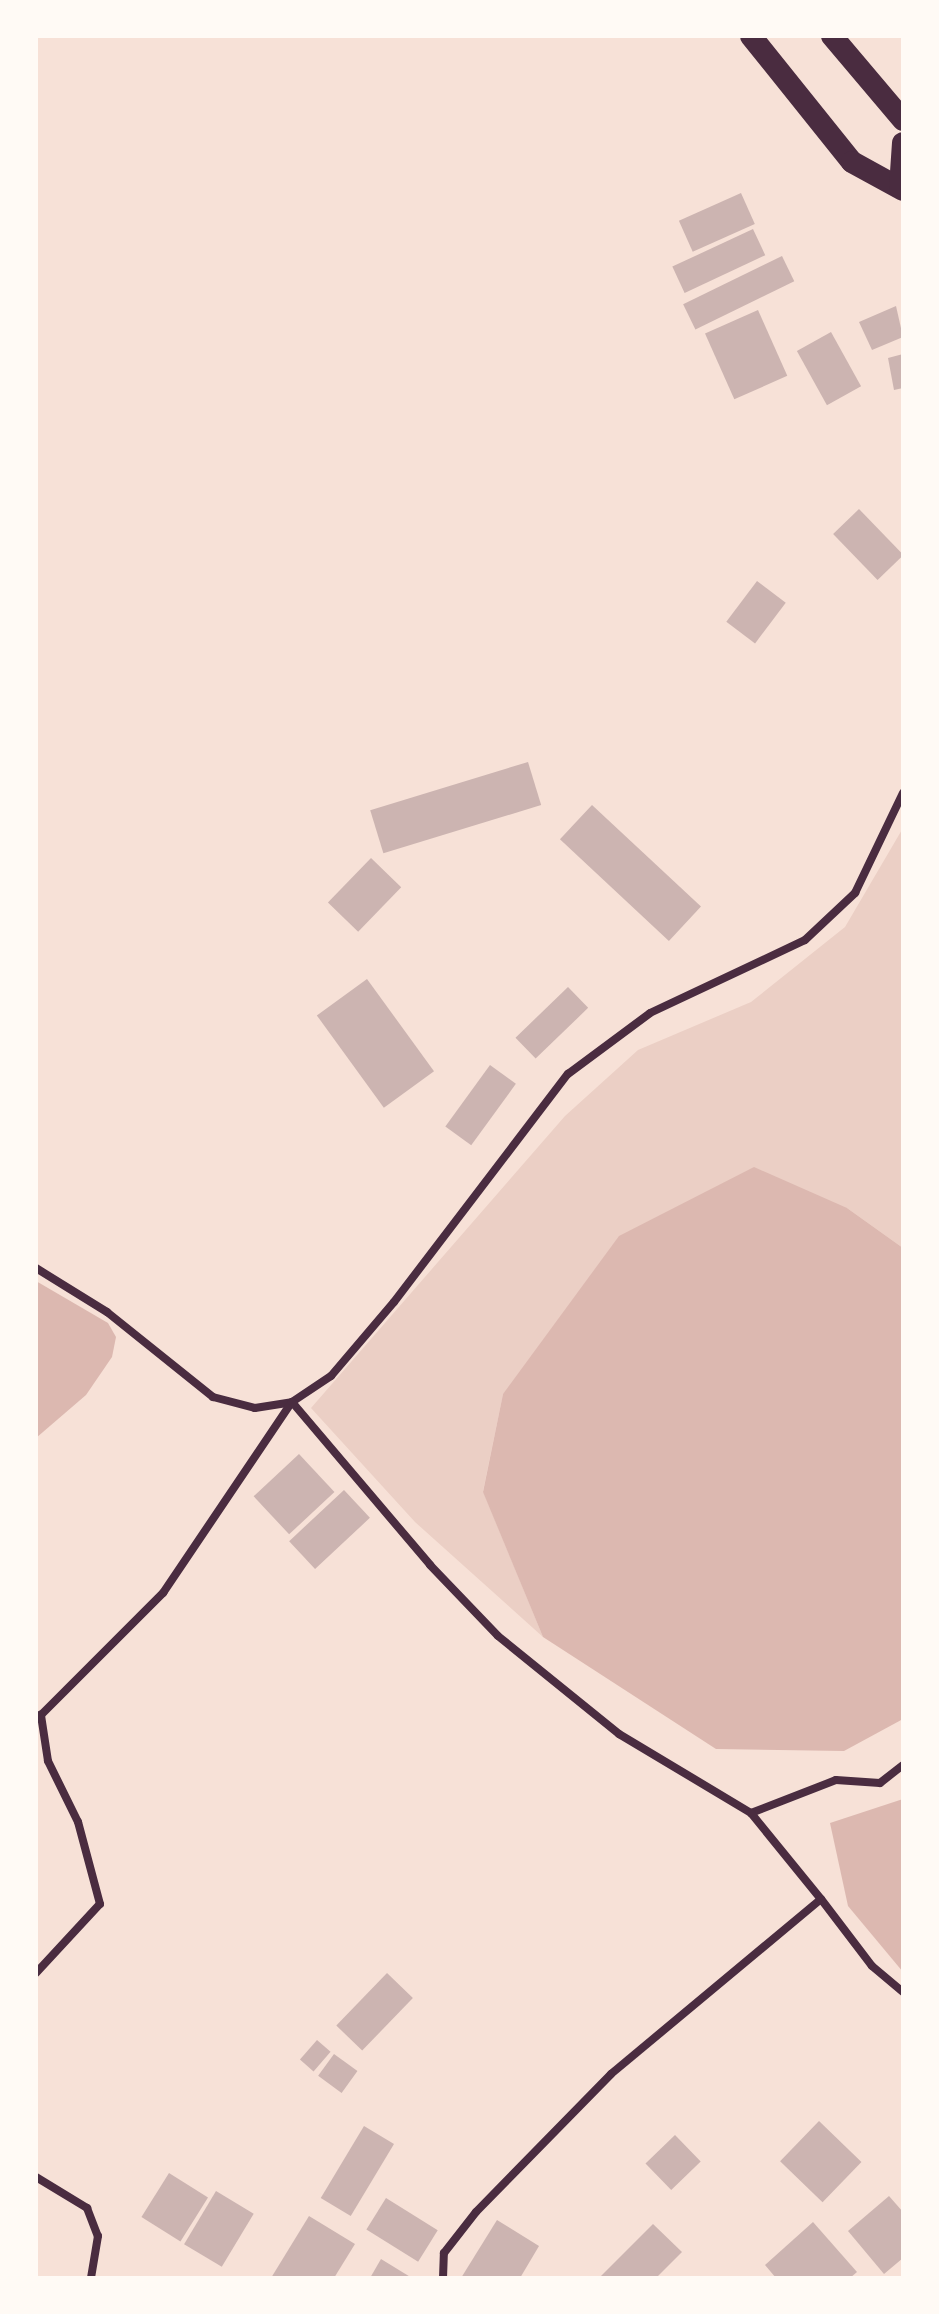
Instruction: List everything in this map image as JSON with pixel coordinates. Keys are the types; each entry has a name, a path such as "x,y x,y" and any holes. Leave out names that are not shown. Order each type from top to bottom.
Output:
{"highway":[{"path":"751,36 852,162 902,189 903,143"},
{"path":"832,36 903,120"}],"street":[{"path":"36,1973 100,1904 78,1822 48,1761 41,1715 163,1593 292,1402 331,1376 394,1302 568,1074 650,1013 805,940 855,893 903,793"},
{"path":"36,1268 107,1312 213,1397 255,1408 292,1402"},
{"path":"292,1402 430,1565 498,1636 619,1734 751,1813 872,1966 903,1992"},
{"path":"751,1813 836,1780 880,1783 903,1765"},
{"path":"443,2278 444,2253 476,2212 611,2074 821,1899"},
{"path":"36,2177 87,2208 98,2236 91,2278"}],"shaded area":[{"path":"903,828 903,1248 847,1208 503,1394 483,1491 543,1637 415,1522 311,1408 565,1116 638,1050 751,1002 845,927"},
{"path":"754,1167 847,1208 903,1248 903,1719 844,1751 716,1749 543,1637 483,1492 503,1394 619,1236"},
{"path":"36,1281 108,1323 116,1337 112,1357 86,1395 36,1438"},
{"path":"903,1799 903,1972 848,1906 830,1823"}],"building":[{"path":"741,193 755,224 693,252 679,221"},
{"path":"753,229 765,255 685,293 672,267"},
{"path":"782,256 794,281 695,329 683,304"},
{"path":"896,306 903,337 872,350 859,322"},
{"path":"758,310 787,376 734,399 705,334"},
{"path":"831,332 861,386 827,405 797,351"},
{"path":"903,354 903,388 894,390 888,358"},
{"path":"859,509 903,555 878,580 833,534"},
{"path":"757,581 786,603 755,643 726,622"},
{"path":"528,762 541,805 383,853 370,810"},
{"path":"592,805 701,907 669,941 560,839"},
{"path":"371,858 401,887 358,932 328,903"},
{"path":"367,979 434,1071 384,1108 317,1015"},
{"path":"568,987 588,1008 536,1059 515,1038"},
{"path":"490,1065 516,1084 471,1145 445,1126"},
{"path":"299,1454 334,1492 289,1534 254,1496"},
{"path":"344,1490 370,1518 315,1569 289,1541"},
{"path":"387,1973 413,1998 362,2051 336,2026"},
{"path":"317,2040 331,2052 314,2071 300,2060"},
{"path":"334,2054 357,2071 342,2093 318,2076"},
{"path":"819,2121 861,2162 823,2202 780,2161"},
{"path":"364,2126 394,2144 351,2216 321,2198"},
{"path":"675,2135 701,2162 671,2190 646,2163"},
{"path":"169,2173 208,2197 180,2241 141,2217"},
{"path":"216,2191 254,2214 222,2267 184,2244"},
{"path":"889,2196 903,2212 903,2258 884,2274 848,2231"},
{"path":"386,2198 438,2230 418,2262 366,2229"},
{"path":"309,2216 355,2244 334,2278 271,2278"},
{"path":"497,2220 539,2246 520,2278 461,2278"},
{"path":"813,2222 857,2272 850,2278 776,2278 765,2265"},
{"path":"653,2224 682,2252 656,2278 599,2278"},
{"path":"381,2259 412,2278 370,2278"}]}
